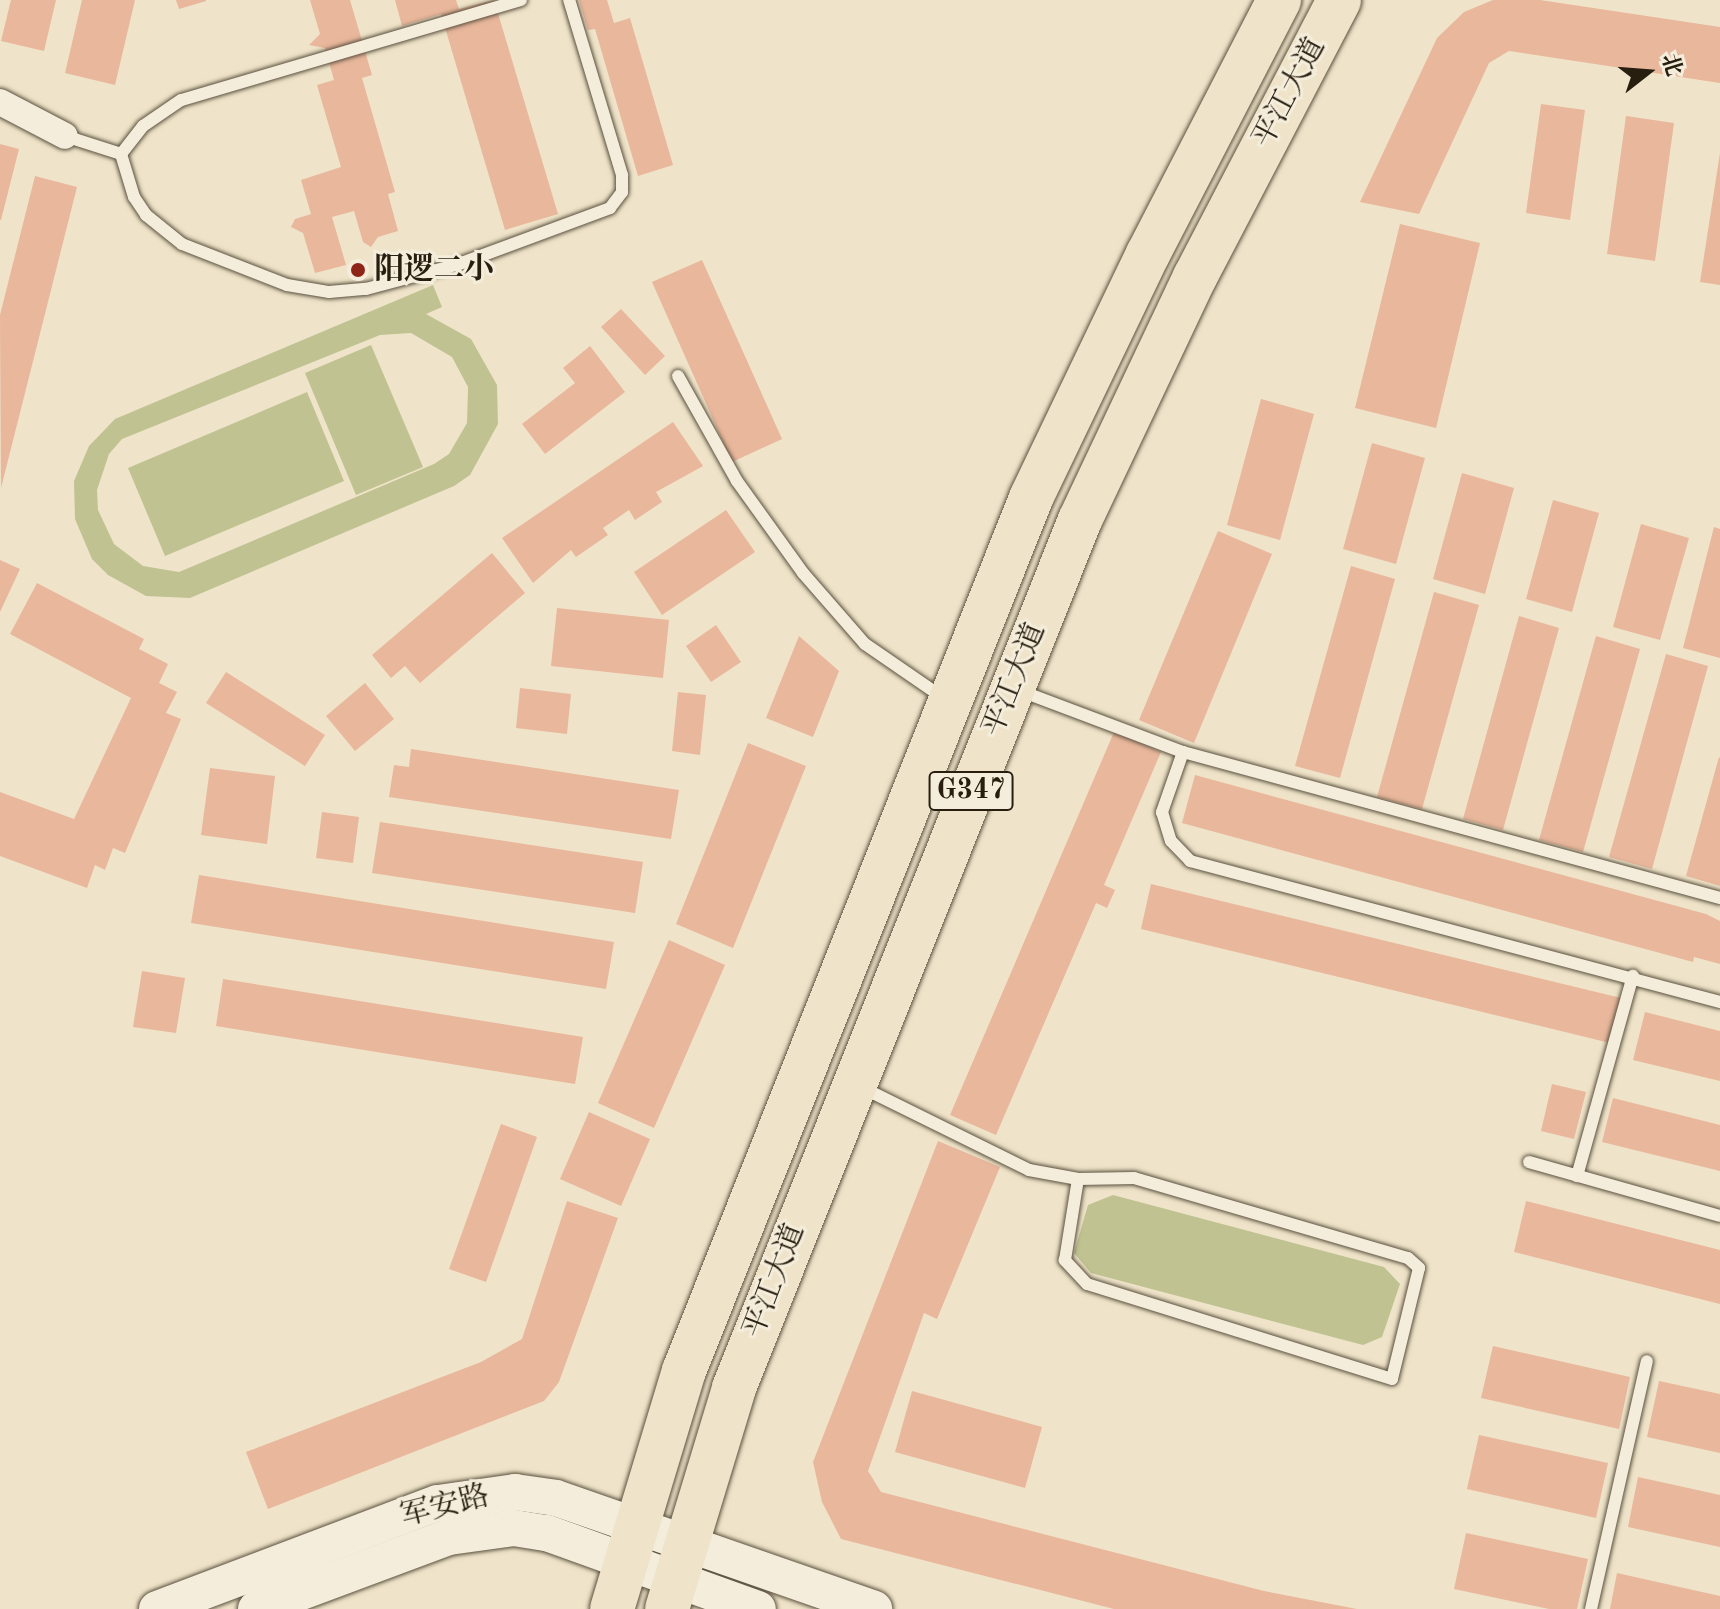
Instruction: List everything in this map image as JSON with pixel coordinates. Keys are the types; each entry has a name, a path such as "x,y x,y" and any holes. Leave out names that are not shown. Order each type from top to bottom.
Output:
{"highway":[{"name":"平江大道","path":"612,1609 684,1371 1031,498 1148,254 1279,0"},
{"name":"平江大道","path":"676,1578 734,1388 1012,688 1107,462 1202,263 1339,0"}],"street":[{"path":"0,102 65,136"},
{"name":"军安路","path":"157,1609 464,1496 515,1492 556,1498 631,1544 676,1578 758,1609"},
{"name":"军安路","path":"256,1609 470,1532 547,1533 631,1544"},
{"name":"军安路","path":"676,1578 874,1609"}],"lane":[{"path":"121,154 143,126 181,100 521,0"},
{"path":"121,154 134,197 163,231 287,285 347,292 459,264 610,208 622,192 622,175 569,0"},
{"path":"65,136 121,154"},
{"path":"678,376 737,481 803,573 865,644 950,702"},
{"path":"1012,688 1183,752 1720,898"},
{"path":"1183,752 1162,812 1171,841 1190,861 1633,976 1720,1002"},
{"path":"1577,1176 1633,976"},
{"path":"854,1084 1029,1170 1078,1179 1134,1178 1408,1258 1419,1268 1392,1379 1087,1284 1065,1260 1078,1179"},
{"path":"1529,1162 1720,1216"},
{"path":"1591,1609 1647,1361"}],"green space":[{"path":"433,285 442,307 426,314 471,339 497,385 498,424 470,475 454,486 190,598 146,596 108,575 92,559 75,519 74,481 89,446 115,419","holes":["411,333 452,357 468,387 467,423 449,454 434,464 179,572 143,566 114,544 98,510 97,490 109,454 122,439 380,335"]},
{"path":"371,345 423,467 356,495 305,373"},
{"path":"307,392 344,481 165,556 128,468"},
{"path":"1113,1195 1384,1267 1400,1284 1382,1337 1363,1345 1091,1273 1074,1253 1088,1205"}],"building":[{"path":"11,0 56,0 44,51 1,41"},
{"path":"82,0 135,0 115,85 65,73"},
{"path":"176,0 206,0 206,1 179,9"},
{"path":"310,0 350,0 372,75 362,78 395,192 388,194 398,231 378,237 371,247 363,242 354,211 332,217 346,265 315,273 303,233 291,227 295,219 311,214 301,180 341,167 317,85 334,80 325,48 309,45 320,34"},
{"path":"395,0 456,0 459,9 494,0 558,214 505,230 441,14 402,26"},
{"path":"579,0 607,0 614,23 630,18 673,165 638,176 595,29 588,30"},
{"path":"1493,0 1540,0 1720,27 1720,83 1509,51 1489,63 1419,214 1360,202 1437,38 1464,12"},
{"path":"1541,104 1585,110 1570,220 1526,213"},
{"path":"1626,116 1674,123 1655,261 1607,254"},
{"path":"0,144 19,149 1,220 0,220"},
{"path":"1720,153 1720,285 1700,282"},
{"path":"35,176 77,187 1,488 0,315"},
{"path":"1400,224 1480,243 1436,428 1355,408"},
{"path":"702,260 782,439 732,462 652,282"},
{"path":"621,309 665,356 645,375 601,327"},
{"path":"590,346 625,392 545,454 522,424 575,383 563,368"},
{"path":"1261,399 1314,414 1280,540 1227,525"},
{"path":"673,422 703,466 656,492 662,502 635,520 629,510 603,528 608,535 576,557 571,550 533,583 502,538"},
{"path":"1372,443 1425,458 1396,564 1343,549"},
{"path":"1462,473 1514,488 1485,594 1433,579"},
{"path":"1553,500 1599,513 1572,612 1526,599"},
{"path":"726,510 755,552 662,615 634,572"},
{"path":"1641,524 1689,538 1660,640 1613,627"},
{"path":"1714,527 1720,529 1720,658 1683,648"},
{"path":"1218,531 1272,554 1194,743 1139,720"},
{"path":"492,553 525,593 420,683 405,666 391,678 372,655"},
{"path":"0,560 20,569 0,612"},
{"path":"1351,566 1395,579 1340,778 1295,766"},
{"path":"37,583 144,639 139,649 168,664 159,683 177,692 166,713 181,719 125,853 113,848 105,870 95,865 87,888 0,856 0,792 74,819 131,698 10,634"},
{"path":"1434,592 1479,605 1422,809 1377,797"},
{"path":"557,608 669,620 663,678 551,666"},
{"path":"1519,616 1559,628 1503,830 1463,819"},
{"path":"716,625 741,662 711,682 686,646"},
{"path":"799,636 839,671 813,737 766,718"},
{"path":"1596,636 1640,649 1583,852 1539,840"},
{"path":"1666,654 1708,666 1652,869 1609,857"},
{"path":"226,672 325,735 305,766 206,703"},
{"path":"365,683 394,719 355,751 326,716"},
{"path":"520,688 571,694 567,734 516,728"},
{"path":"678,692 706,695 700,755 672,751"},
{"path":"1114,732 1161,752 1104,885 1115,890 1107,908 1096,903 996,1135 950,1115"},
{"path":"748,743 806,766 733,948 676,924"},
{"path":"411,749 679,790 671,839 389,797 394,765 409,767"},
{"path":"1720,758 1720,886 1686,876"},
{"path":"210,768 275,776 267,844 201,835"},
{"path":"1195,775 1706,914 1720,921 1720,964 1694,957 1693,962 1182,823"},
{"path":"322,812 359,817 353,863 316,858"},
{"path":"380,822 643,862 635,913 372,873"},
{"path":"199,875 614,942 606,989 191,923"},
{"path":"1151,884 1621,998 1610,1043 1141,929"},
{"path":"669,940 725,965 654,1128 598,1103"},
{"path":"142,971 185,978 176,1033 133,1027"},
{"path":"223,979 583,1037 575,1084 216,1026"},
{"path":"1645,1012 1720,1031 1720,1081 1633,1060"},
{"path":"1552,1084 1586,1092 1574,1139 1541,1131"},
{"path":"1613,1098 1720,1125 1720,1171 1602,1142"},
{"path":"589,1112 650,1139 621,1206 560,1179"},
{"path":"501,1124 537,1137 486,1282 449,1269"},
{"path":"938,1141 1000,1167 937,1319 924,1313 868,1471 881,1492 1264,1591 1357,1609 1114,1609 841,1539 822,1502 813,1462"},
{"path":"567,1201 618,1218 559,1382 544,1401 268,1509 246,1452 481,1362 522,1339"},
{"path":"1526,1201 1720,1250 1720,1304 1514,1252"},
{"path":"1493,1346 1630,1377 1619,1429 1481,1398"},
{"path":"1659,1381 1720,1394 1720,1453 1647,1437"},
{"path":"912,1391 1042,1427 1025,1488 895,1452"},
{"path":"1479,1435 1608,1463 1596,1518 1467,1489"},
{"path":"1638,1477 1720,1495 1720,1547 1628,1527"},
{"path":"1466,1533 1588,1559 1577,1609 1549,1609 1454,1589"},
{"path":"1617,1573 1720,1596 1720,1609 1610,1609"}],"place":[{"name":"阳逻二小","path":"358,270"}]}
